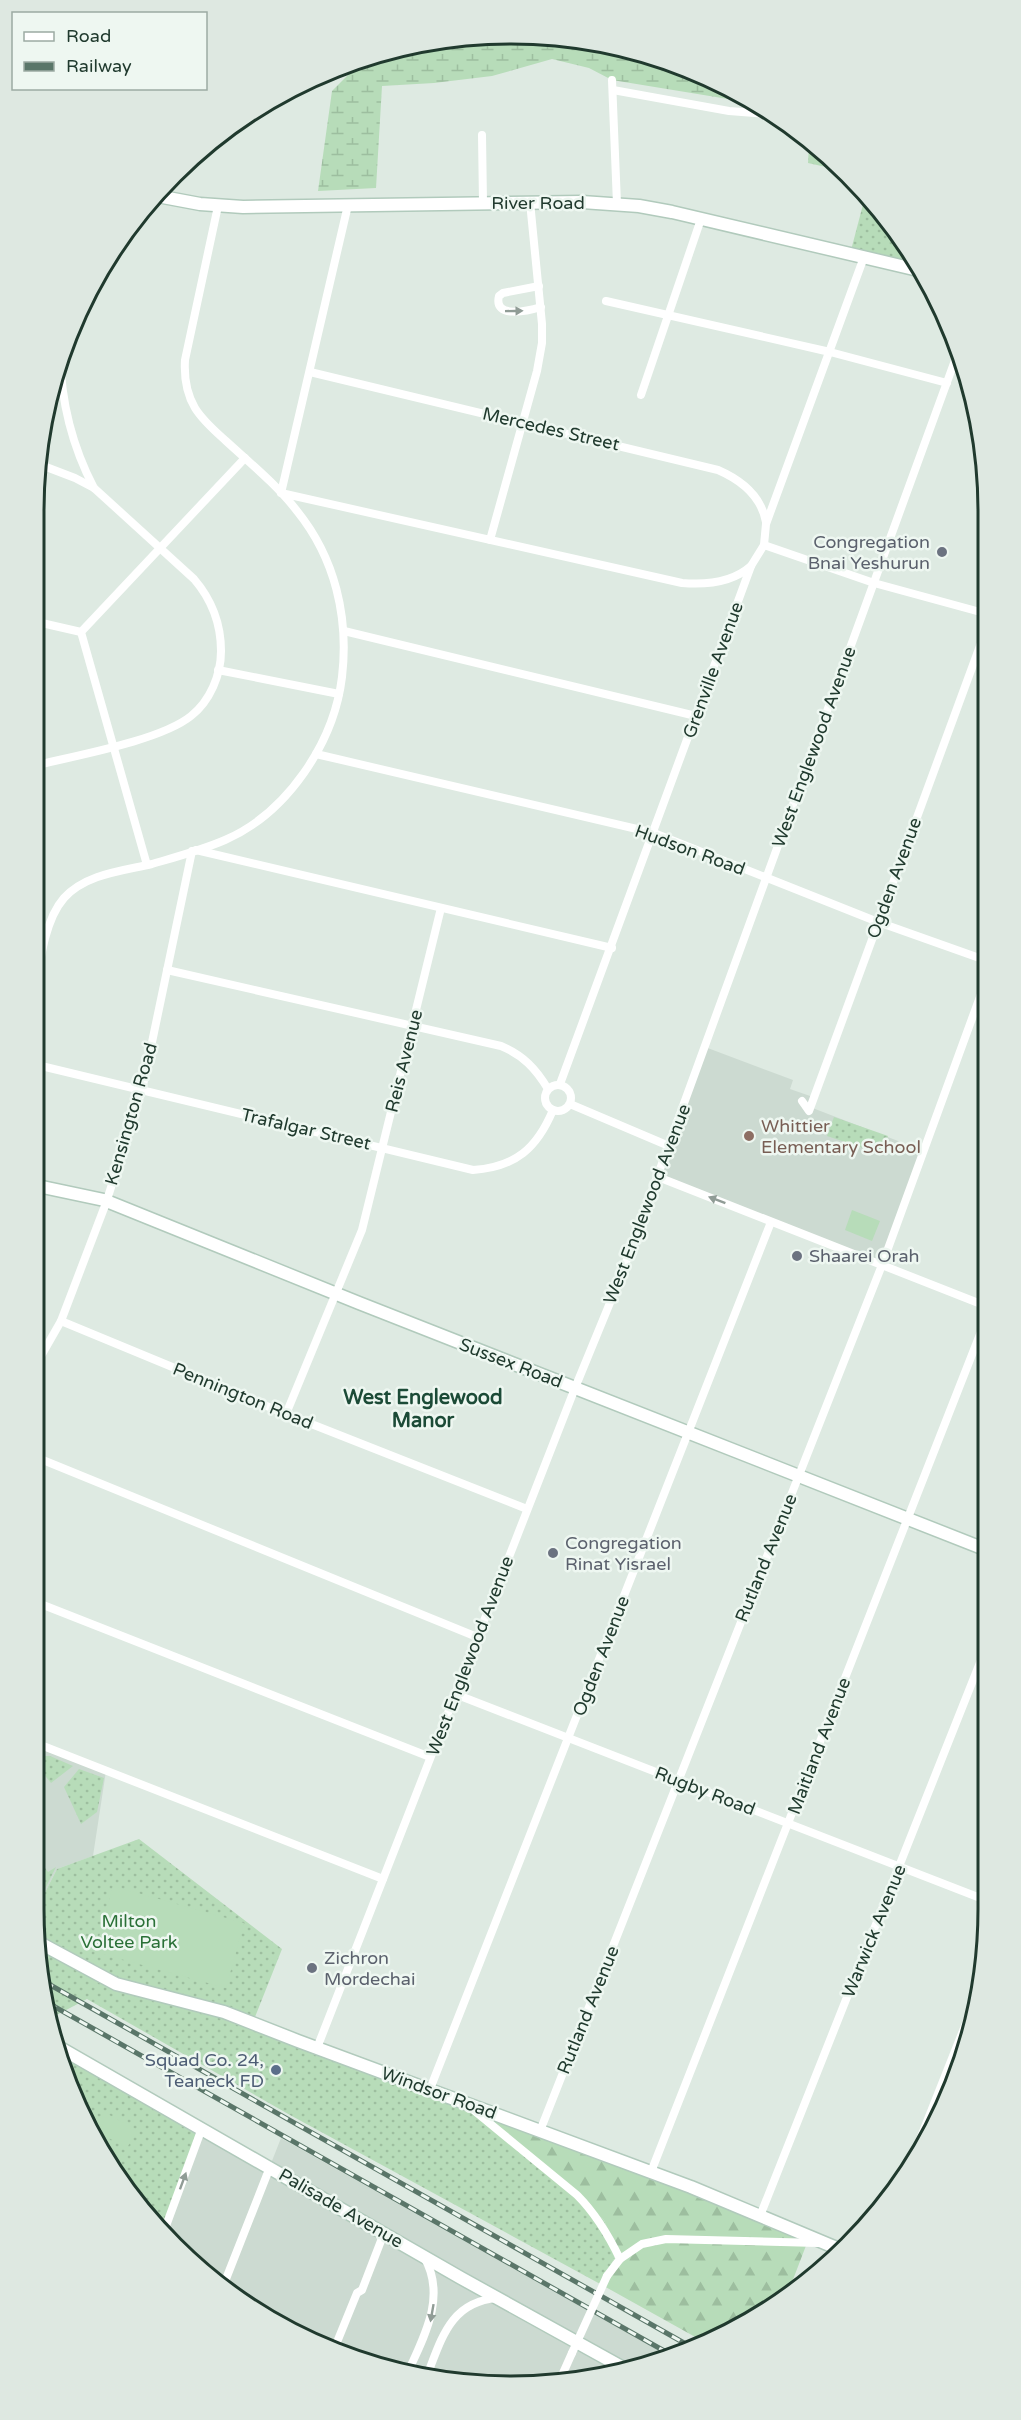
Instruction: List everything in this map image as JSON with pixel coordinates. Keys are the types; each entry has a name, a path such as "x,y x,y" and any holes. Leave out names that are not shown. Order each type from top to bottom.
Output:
{"street":[{"path":"612,80 617,204"},
{"path":"613,90 723,110 755,113"},
{"path":"482,135 483,203"},
{"name":"River Road","path":"164,197 218,206 530,202 617,204 672,212 909,268"},
{"path":"490,540 540,359 541,307 530,202"},
{"path":"282,493 348,205"},
{"path":"44,951 50,921 64,898 74,889 95,878 147,865 226,840 261,817 291,789 316,754 333,717 339,694 344,658 344,631 338,595 329,565 308,525 282,493 202,418 189,396 185,360 218,206"},
{"path":"641,395 701,219"},
{"name":"Grenville Avenue","path":"560,1084 751,566 764,545 766,524 864,257"},
{"path":"539,286 503,293 497,299 500,308 506,312 541,307"},
{"path":"606,301 830,352 946,383"},
{"name":"West Englewood Avenue","path":"317,2048 574,1388 621,1276 954,363"},
{"name":"Mercedes Street","path":"310,372 718,470 744,484 755,495 761,504 766,524"},
{"path":"61,382 69,427 76,450 94,488"},
{"path":"81,632 245,458"},
{"path":"44,763 168,730 186,719 206,699 218,670 221,640 214,611 198,584 161,547 94,488 45,467"},
{"path":"282,493 682,583 721,581 738,575 751,566"},
{"path":"764,545 874,583 978,611"},
{"path":"44,624 81,632"},
{"path":"344,631 696,716"},
{"path":"81,632 147,865"},
{"name":"Ogden Avenue","path":"802,1101 808,1111 978,651"},
{"path":"218,670 339,694"},
{"name":"Hudson Road","path":"316,754 654,833 878,922 978,958"},
{"path":"194,851 612,948"},
{"name":"Kensington Road","path":"44,1351 60,1322 106,1200 142,1090 194,851"},
{"name":"Reis Avenue","path":"286,1414 362,1230 441,908"},
{"path":"167,970 501,1046 513,1051 533,1067 548,1089 546,1102 553,1110 564,1110 570,1104 570,1091 560,1084 548,1089"},
{"name":"Rutland Avenue","path":"540,2131 882,1265 978,1002"},
{"name":"Trafalgar Street","path":"44,1067 383,1147 460,1169 486,1169 513,1161 533,1145 544,1130 553,1110"},
{"path":"570,1104 669,1146"},
{"path":"658,1177 978,1303"},
{"name":"Sussex Road","path":"44,1187 106,1200 336,1294 978,1546"},
{"name":"Ogden Avenue","path":"430,2090 771,1222"},
{"name":"Pennington Road","path":"60,1322 527,1509"},
{"name":"Maitland Avenue","path":"651,2172 978,1340"},
{"path":"44,1460 477,1637"},
{"path":"44,1605 430,1757"},
{"name":"Warwick Avenue","path":"760,2216 978,1668"},
{"name":"Rugby Road","path":"455,1694 978,1897"},
{"path":"44,1746 383,1879"},
{"name":"Windsor Road","path":"45,1946 116,1984 135,1991 224,2012 651,2172 833,2247"},
{"path":"930,2113 958,2043"},
{"name":"Palisade Avenue","path":"65,2051 617,2364"},
{"path":"464,2102 577,2194 601,2222 620,2259"},
{"path":"167,2226 202,2128"},
{"path":"226,2280 270,2167"},
{"path":"337,2343 357,2293 362,2290 384,2234"},
{"path":"563,2374 607,2276 620,2259 642,2244 666,2239 823,2243"},
{"path":"410,2366 433,2314 432,2281 424,2256"},
{"path":"430,2370 452,2319 479,2301 497,2298"}],"shaded area":[{"path":"351,72 322,86 318,86"},
{"path":"705,1047 793,1080 790,1089 813,1097 810,1107 924,1151 882,1265 658,1177"},
{"path":"44,1746 106,1771 93,1856 57,1869 44,1894"},
{"path":"202,2128 270,2166 281,2138 661,2352 602,2368 541,2376 480,2376 419,2368 390,2361 332,2341 277,2314 226,2280 166,2225"}],"green space":[{"path":"480,44 541,44 602,52 631,59 689,79 728,98 612,80 589,68 552,59 492,76 382,86 376,188 318,191 332,91 352,71 419,52"},
{"path":"809,151 827,167 808,163"},
{"path":"863,204 909,268 850,254"},
{"path":"834,1117 888,1136 881,1154 827,1136"},
{"path":"852,1210 880,1221 872,1241 845,1230"},
{"path":"44,1756 50,1756 73,1766 51,1783 44,1774"},
{"path":"79,1769 104,1778 97,1812 81,1824 64,1787"},
{"name":"Milton Voltee Park","path":"139,1839 282,1949 253,2022 464,2102 604,2220 617,2252 602,2285 290,2115 87,1999 56,2016 44,1940 44,1894 57,1869"},
{"path":"44,1867 48,1872 56,1867 44,1891"},
{"path":"113,1886 244,1923 226,1988 95,1952"},
{"path":"65,2051 202,2128 166,2225 140,2194 106,2143 79,2088"},
{"path":"464,2102 823,2243 807,2243 792,2282 744,2314 696,2338 602,2285 617,2252 604,2220"},
{"path":"104,2112 137,2130 127,2148 101,2134 97,2125"},
{"path":"108,2146 124,2155 119,2164"}],"railway":[{"path":"49,1984 684,2343"},
{"path":"53,2006 664,2351"}],"place":[{"name":"Congregation Bnai Yeshurun","path":"942,552"},
{"name":"Whittier Elementary School","path":"749,1136"},
{"name":"Shaarei Orah","path":"797,1256"},
{"name":"Congregation Rinat Yisrael","path":"553,1553"},
{"name":"Zichron Mordechai","path":"312,1968"},
{"name":"Squad Co. 24, Teaneck FD","path":"276,2070"}],"district":[{"name":"West Englewood Manor","path":"423,1408"}]}
